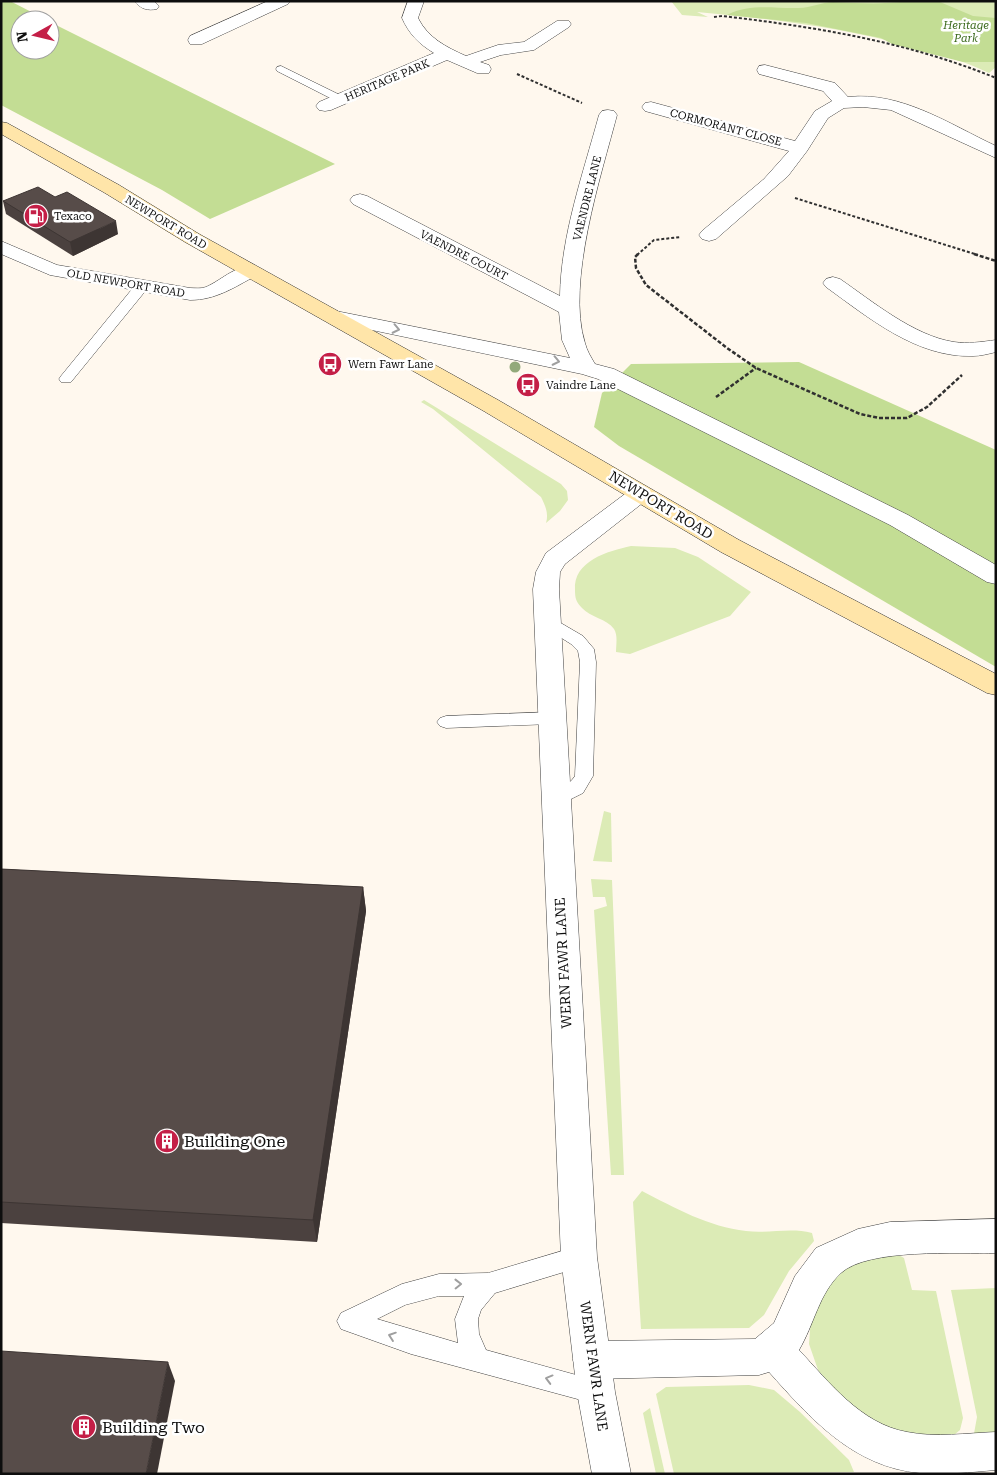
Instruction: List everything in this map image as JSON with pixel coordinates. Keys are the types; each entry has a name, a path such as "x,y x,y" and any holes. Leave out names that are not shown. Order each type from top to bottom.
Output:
{"main road":[{"name":"NEWPORT ROAD","path":"1,127 641,493 730,546 996,686"}],"street":[{"path":"196,40 282,1"},
{"name":"HERITAGE PARK","path":"416,1 410,18 412,25 419,35 428,43 448,54 475,63"},
{"path":"475,63 498,50 528,46 563,24"},
{"path":"218,30 238,39"},
{"name":"HERITAGE PARK","path":"332,102 448,54"},
{"path":"765,70 829,87 844,103"},
{"path":"709,235 781,173 800,148 821,114 830,107 844,103 877,102 895,105 996,153"},
{"name":"CORMORANT CLOSE","path":"651,107 800,148"},
{"name":"VAENDRE LANE","path":"587,368 573,342 569,309 577,235 608,115"},
{"name":"VAENDRE COURT","path":"360,200 569,309"},
{"name":"OLD NEWPORT ROAD","path":"6,254 66,273 190,294 213,291 250,271"},
{"path":"833,283 894,324 924,340 941,346 964,350 989,348"},
{"name":"NEWPORT ROAD","path":"331,316 587,368 627,384 899,520 996,576"},
{"name":"WERN FAWR LANE","path":"612,1474 594,1376 579,1257 546,588 548,572 555,559 641,493"},
{"path":"594,1376 759,1357 773,1349 787,1336 808,1288 829,1260 858,1246 890,1239 996,1236"},
{"path":"773,1349 836,1416 867,1438 897,1450 939,1454 996,1451"}],"lane":[{"path":"281,69 332,102"},
{"path":"66,379 142,286"},
{"path":"547,621 577,640 586,650 588,662 584,776 577,788 555,800"},
{"path":"446,722 551,718"},
{"path":"579,1257 488,1284 439,1284 402,1295 349,1321 411,1342 478,1360 594,1376"},
{"path":"478,1360 468,1343 466,1324 470,1306 488,1284"}],"path":[{"path":"714,17 722,16 787,23 871,38 956,62 996,78"},
{"path":"475,63 608,115"},
{"path":"764,188 996,261"},
{"path":"709,235 654,240 635,257 636,268 646,285 727,348 756,368 860,414 878,419 898,420 916,417 989,348"},
{"path":"690,415 756,368"}],"green space":[{"path":"1,1 10,1 28,10 10,10 10,60 60,60 60,27 335,164 210,219 162,190 1,105"},
{"name":"Heritage Park","path":"671,1 996,1 996,67 989,73 961,61 932,52 832,29 697,12 708,17 682,15"},
{"name":"Heritage Park","path":"907,1 940,2 973,16 996,18 996,62 963,62 892,44 881,38 806,23 727,15 745,9 763,7 803,8 833,2 879,3"},
{"path":"799,362 996,450 996,667 619,446 594,427 602,393 631,364"},
{"path":"424,400 561,484 567,491 568,500 560,511 546,523 547,512 541,497 433,409 421,402"},
{"path":"631,546 675,548 698,557 751,592 730,616 630,654 616,652 614,629 607,623 589,614 577,602 575,593 576,580 586,565 594,559 603,554"},
{"path":"604,811 611,813 612,862 593,861"},
{"path":"591,879 612,880 624,1175 611,1175 594,910 607,906 605,897 593,897"},
{"path":"642,1191 692,1216 732,1229 754,1232 804,1231 812,1233 814,1241 789,1271 764,1315 749,1328 641,1329 633,1202"},
{"path":"893,1252 904,1258 912,1290 936,1291 963,1418 960,1430 949,1439 884,1435 824,1387 809,1344 811,1317 825,1282 847,1263"},
{"path":"996,1288 996,1437 973,1439 977,1417 951,1290"},
{"path":"749,1385 774,1390 800,1412 849,1460 854,1472 674,1474 656,1394 666,1387"},
{"path":"650,1408 665,1474 656,1474 643,1413"}],"building":[{"path":"38,187 55,197 67,192 116,221 70,242 3,201"},
{"name":"Building One","path":"1,869 363,887 313,1220 1,1202"},
{"name":"Building Two","path":"1,1351 168,1362 146,1474 1,1474"}],"place":[{"name":"Texaco","path":"36,216"},
{"name":"Wern Fawr Lane","path":"330,364"},
{"name":"Vaindre Lane","path":"528,385"},
{"name":"Building One","path":"167,1141"},
{"name":"Building Two","path":"84,1427"}]}
